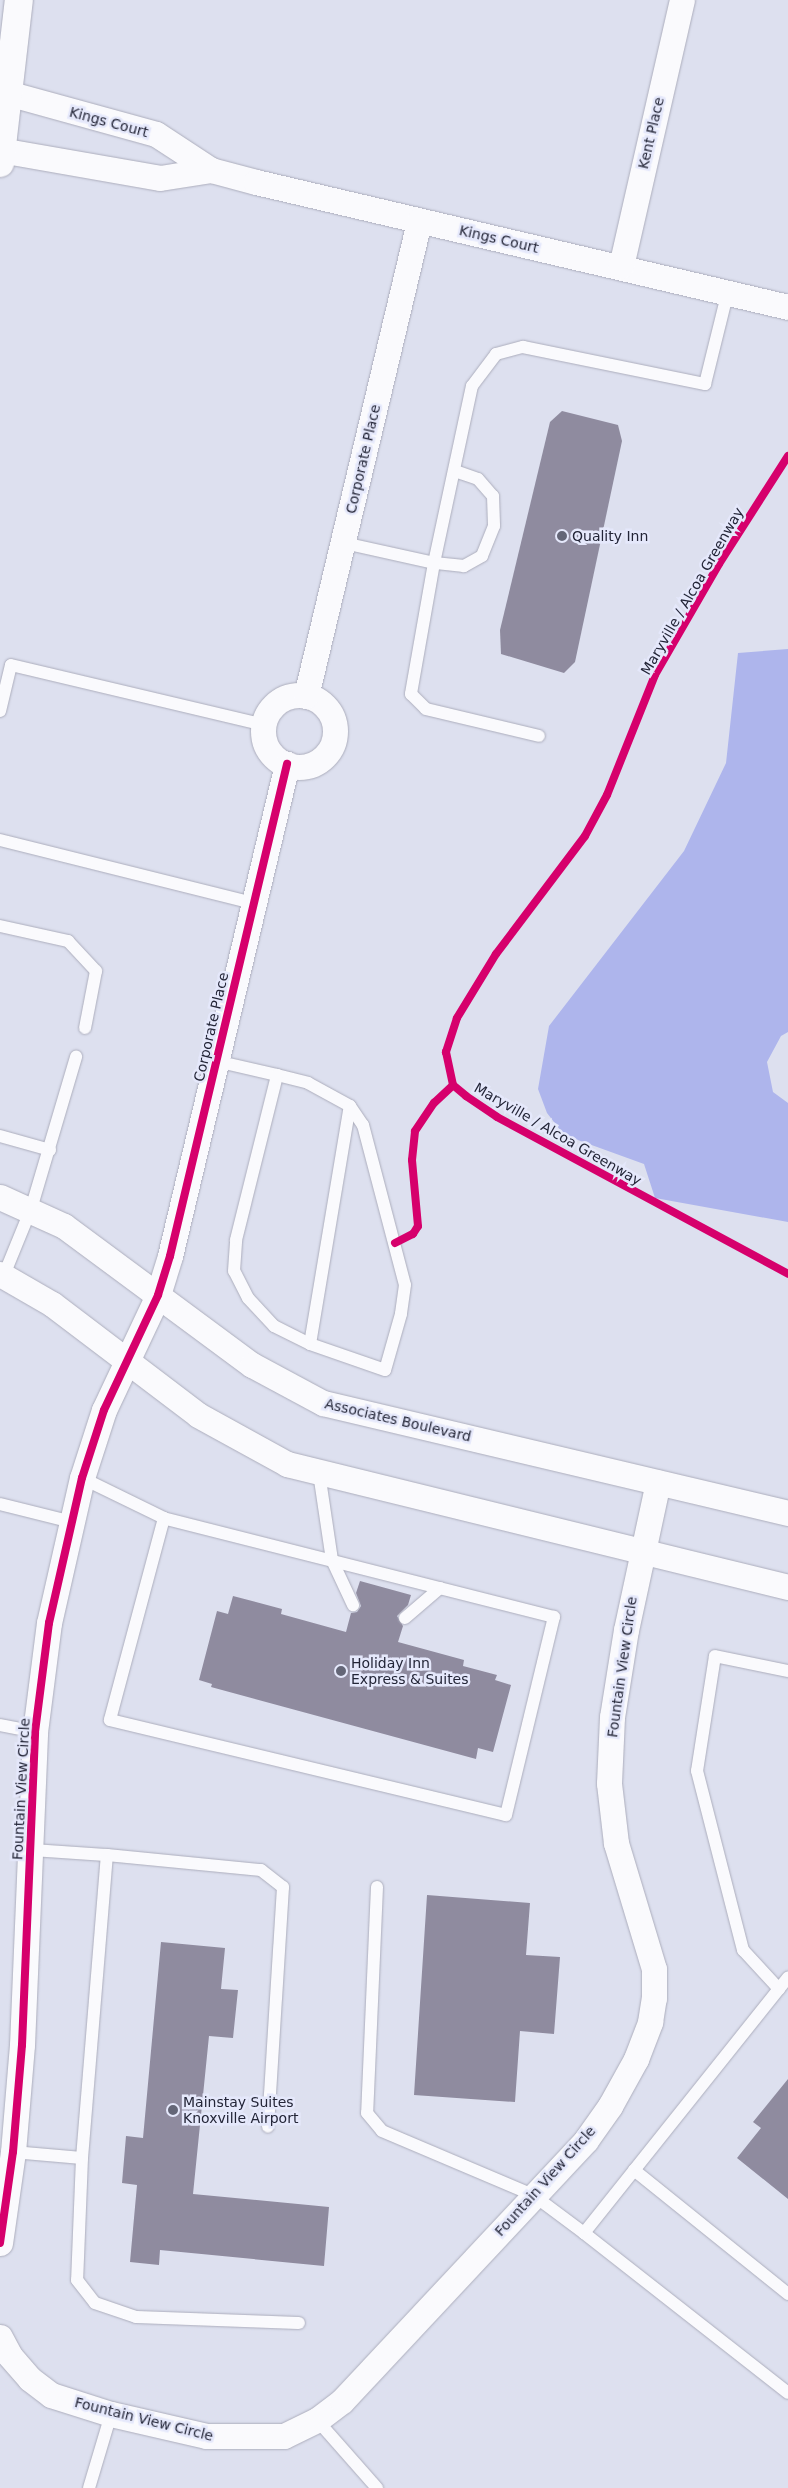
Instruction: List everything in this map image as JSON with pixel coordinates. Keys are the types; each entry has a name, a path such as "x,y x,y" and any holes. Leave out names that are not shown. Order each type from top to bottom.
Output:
{"main road":[{"path":"1,155 5,94 19,0"}],"street":[{"name":"Kent Place","path":"621,266 682,0"},
{"name":"Kings Court","path":"5,94 156,134 211,170 419,221 728,291 788,307"},
{"name":"Kings Court","path":"1,155 160,178 211,170"},
{"name":"Corporate Place","path":"306,696 344,543 419,221"},
{"path":"294,695 306,696 316,700 332,716 335,738 330,750 311,765 287,764 268,749 264,725 274,705 294,695"},
{"name":"Corporate Place","path":"158,1295 170,1256 287,764"},
{"name":"Associates Boulevard","path":"0,1198 31,1209 64,1226 252,1365 323,1403 788,1513"},
{"path":"2,1274 52,1304 198,1415 248,1446 287,1464 788,1587"},
{"name":"Fountain View Circle","path":"0,2243 13,2152 31,1850 35,1732 49,1623 82,1478 104,1410 158,1295"},
{"name":"Fountain View Circle","path":"0,2337 10,2356 30,2379 51,2395 112,2414 206,2436 249,2438 284,2436 317,2420 342,2401 375,2368 533,2195 586,2140 610,2106 636,2059 650,2022 654,1998 654,1969 616,1843 609,1783 612,1717 642,1551 658,1482"}],"lane":[{"path":"539,736 426,709 411,694 434,563 472,386 496,354 524,347 705,384 728,291"},
{"path":"344,543 434,563 464,566 482,556 494,526 493,496 478,479 455,471"},
{"path":"0,711 11,665 264,725"},
{"path":"0,840 253,903"},
{"path":"0,926 68,941 96,971 85,1028"},
{"path":"2,1274 31,1209 76,1057"},
{"path":"216,1061 277,1075 308,1083 350,1106 363,1125 405,1285 401,1314 385,1370 310,1344 274,1326 248,1298 234,1271 236,1240 277,1075"},
{"path":"310,1344 350,1106"},
{"path":"0,1136 50,1150"},
{"path":"319,1473 332,1560 353,1605"},
{"path":"82,1478 164,1518 554,1617 506,1815 110,1720 164,1518"},
{"path":"0,1504 72,1522"},
{"path":"405,1618 440,1588"},
{"path":"779,1989 743,1950 697,1772 715,1656 788,1671"},
{"path":"0,1724 35,1732"},
{"path":"31,1850 107,1855 261,1870 283,1887 268,2127"},
{"path":"107,1855 82,2158 77,2280 95,2303 136,2317 299,2323"},
{"path":"376,1887 368,2113 382,2131 533,2195 788,2393"},
{"path":"584,2233 788,1977"},
{"path":"13,2152 82,2158"},
{"path":"634,2170 788,2294"},
{"path":"89,2488 112,2414"},
{"path":"317,2420 377,2488"}],"water":[{"path":"788,649 788,1032 781,1036 767,1062 773,1092 788,1103 788,1222 655,1198 644,1164 564,1135 547,1113 538,1089 549,1026 684,851 726,763 738,653"}],"building":[{"name":"Quality Inn","path":"562,411 618,425 622,441 575,662 564,673 501,654 500,630 550,422"},
{"name":"Holiday Inn Express & Suites","path":"360,1581 411,1595 408,1605 397,1616 403,1626 398,1642 464,1660 463,1666 497,1675 495,1680 511,1685 493,1752 478,1748 476,1759 211,1687 212,1684 199,1680 217,1611 228,1614 233,1596 282,1609 281,1614 346,1632 351,1613 357,1612 361,1606 356,1593"},
{"path":"427,1895 530,1903 526,1955 560,1957 554,2034 520,2031 515,2102 414,2095"},
{"name":"Mainstay Suites Knoxville Airport","path":"161,1942 225,1948 221,1989 238,1990 233,2038 209,2036 193,2194 329,2207 324,2266 160,2250 159,2265 130,2262 137,2185 122,2183 126,2136 143,2138"},
{"path":"788,2079 788,2199 737,2158 761,2128 753,2122"}],"cycle path":[{"name":"Maryville / Alcoa Greenway","path":"788,456 719,564 655,675 607,795 585,836 496,954 457,1018 446,1052 453,1085 497,1117 788,1274"},
{"path":"0,2243 13,2152 22,2045 35,1732 49,1623 82,1478 104,1410 158,1295 170,1256 287,764"},
{"path":"395,1243 413,1234 418,1226 412,1160 415,1131 434,1103 453,1085"}],"place":[{"name":"Quality Inn","path":"562,536"},
{"name":"Holiday Inn Express & Suites","path":"341,1671"},
{"name":"Mainstay Suites Knoxville Airport","path":"173,2110"}]}
